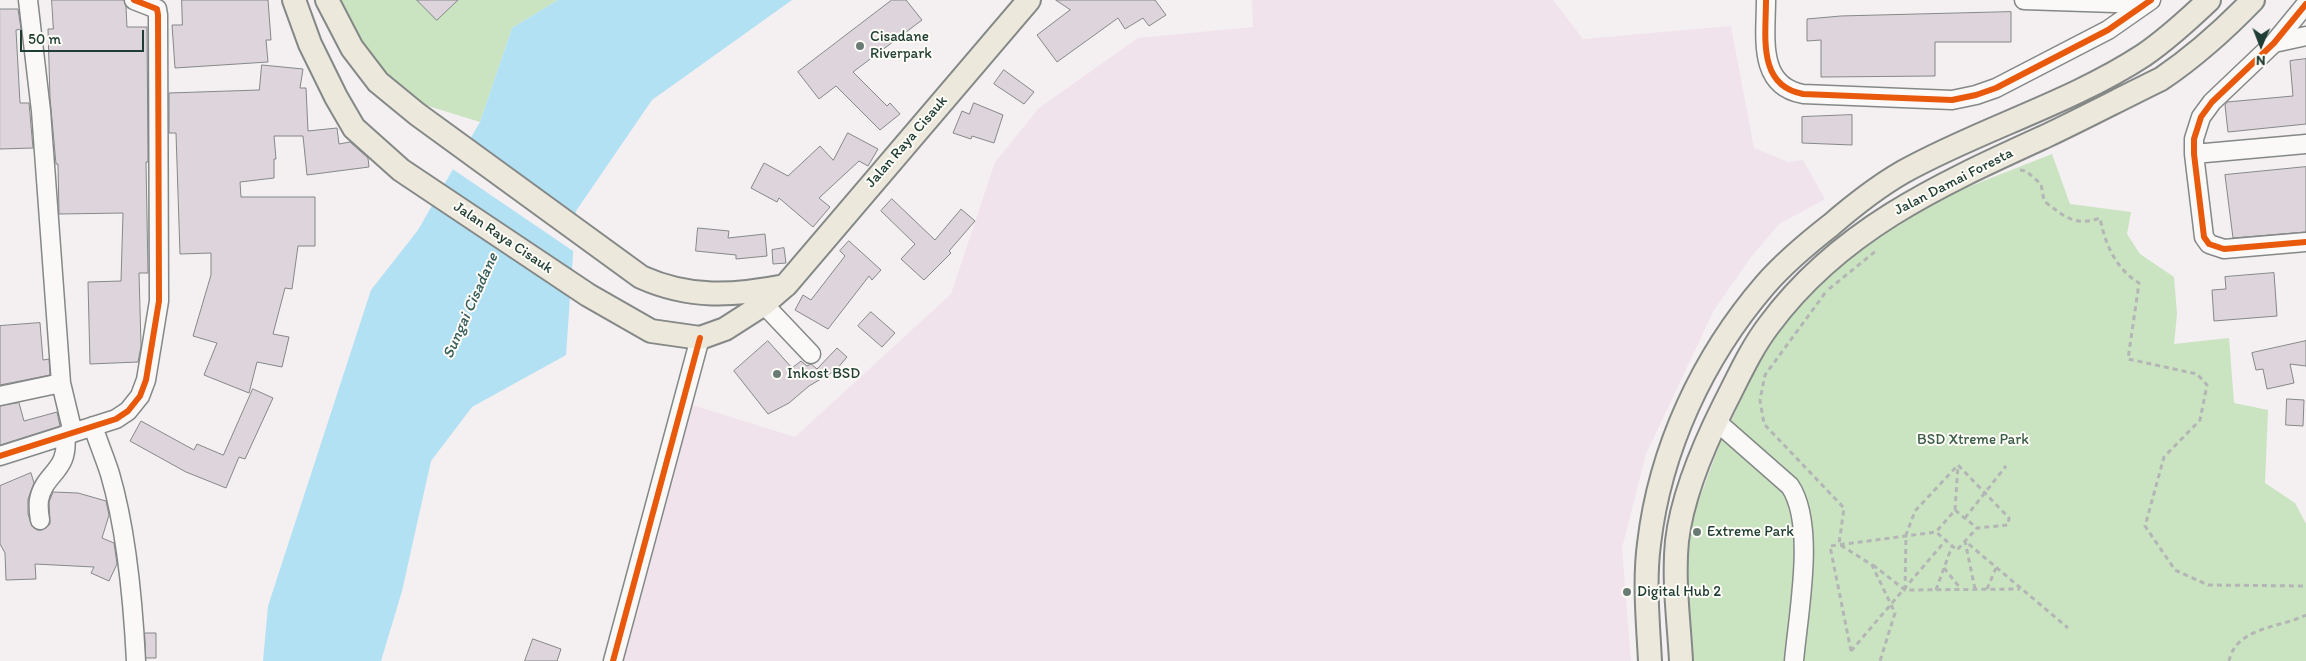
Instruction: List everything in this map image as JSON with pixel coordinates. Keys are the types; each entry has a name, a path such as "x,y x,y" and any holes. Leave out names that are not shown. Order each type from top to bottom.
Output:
{"main road":[{"name":"Jalan Raya Cisauk","path":"294,0 327,80 354,128 401,170 588,295 651,331 700,338 725,329 758,298 786,286 1029,0"},
{"name":"Jalan Raya Cisauk","path":"327,0 352,48 373,75 417,114 597,247 641,277 662,286 694,293 758,298"},
{"name":"Jalan Damai Foresta","path":"1650,661 1646,580 1654,512 1662,479 1688,406 1707,368 1729,332 1766,284 1851,208 1896,177 2090,84 2144,54 2208,0"},
{"name":"Jalan Damai Foresta","path":"1681,661 1677,566 1679,524 1685,502 1716,421 1750,354 1768,326 1791,298 1849,244 1920,196 2161,79 2189,60 2220,34 2253,0"}],"street":[{"path":"28,0 42,111 60,383 69,434 65,457 61,467 42,490 39,500 40,520"},
{"path":"0,456 116,419 128,411 140,396 148,372 159,301 157,12 151,5 134,0"},
{"path":"1766,0 1766,57 1776,80 1785,89 1803,94 1952,100 1996,88 2108,30 2148,2"},
{"path":"2024,0 2148,2"},
{"path":"2306,4 2274,43 2212,102 2201,117 2194,139 2194,154 2204,237 2210,244 2224,249 2306,242"},
{"path":"2274,43 2306,36"},
{"path":"2194,154 2306,144"},
{"path":"758,298 811,354"},
{"path":"613,661 700,338"},
{"path":"0,396 60,383"},
{"path":"1716,421 1790,486 1797,496 1802,512 1804,554 1794,661"},
{"path":"93,426 110,474 120,524 133,601 136,661"}],"path":[{"path":"2018,170 2026,171 2042,184 2044,201 2070,219 2086,223 2100,218 2104,242 2126,275 2139,283 2128,359 2197,374 2207,385 2200,420 2164,457 2145,526 2170,563 2175,570 2208,585 2306,586"},
{"path":"1839,544 1844,508 1764,424 1760,400 1765,375 1825,293 1880,247"},
{"path":"1936,532 1957,550 1977,528 2008,525 2009,518 1958,465"},
{"path":"1946,540 1851,651 1830,546 1936,532 1955,510 1958,465"},
{"path":"1905,590 1906,536 1915,511 1958,465"},
{"path":"1964,518 2006,466"},
{"path":"1955,510 1977,528"},
{"path":"1965,541 2068,628"},
{"path":"1965,541 1975,589"},
{"path":"1839,544 1872,565 1905,590 2021,589"},
{"path":"1936,590 1952,546"},
{"path":"1872,565 1895,613 1880,661"},
{"path":"1944,568 1962,589"},
{"path":"1987,589 1996,568"},
{"path":"2229,661 2231,654 2245,635 2306,615"}],"shaded area":[{"path":"1252,0 1553,0 1583,39 1731,26 1754,148 1788,162 1803,160 1825,199 1779,224 1751,257 1714,310 1646,454 1622,548 1631,661 622,661 640,584 689,404 795,437 951,294 995,162 1039,108 1138,38 1253,27"}],"green space":[{"path":"337,0 558,0 512,28 480,122 409,100 342,21"},
{"name":"BSD Xtreme Park","path":"2052,154 2070,204 2131,212 2127,234 2140,254 2174,277 2177,314 2174,344 2229,338 2234,403 2268,410 2265,483 2295,503 2306,524 2306,661 1688,661 1683,616 1690,524 1719,446 1760,360 1813,282 1907,211"}],"water":[{"name":"Sungai Cisadane","path":"558,0 792,0 652,100 576,211 566,355 472,407 431,461 402,591 381,661 263,661 268,606 371,290 418,230 480,122 512,28"}],"pier":[{"path":"468,139 578,215 576,253 451,168"}],"building":[{"path":"52,0 124,0 127,27 147,27 148,162 146,162 148,273 139,273 141,346 138,362 90,364 88,282 121,281 123,213 59,214 58,164 56,164 50,98 48,29 53,29"},
{"path":"182,0 268,0 271,40 266,40 268,62 175,68 172,25 182,25"},
{"path":"417,0 458,0 437,20"},
{"name":"Cisadane Riverpark","path":"892,0 906,0 922,20 853,72 887,106 890,103 900,114 880,130 836,86 819,99 798,72"},
{"path":"1056,0 1155,0 1166,15 1149,26 1143,18 1125,29 1118,18 1057,62 1037,35 1070,10"},
{"path":"0,9 18,9 21,29 16,30 20,103 29,103 33,148 0,149"},
{"path":"2011,12 2011,42 1935,42 1935,76 1821,77 1821,40 1807,41 1807,19 1841,16"},
{"path":"2306,59 2306,124 2228,132 2225,105 2227,102 2293,96 2290,61"},
{"path":"262,65 303,69 300,88 306,88 308,131 337,128 339,144 350,142 368,158 369,167 307,175 303,136 274,136 276,159 274,159 274,178 240,182 241,197 315,197 315,246 298,246 292,289 285,288 273,334 289,337 282,367 257,362 249,393 204,375 217,343 193,336 211,275 211,253 180,254 176,133 169,133 169,93 259,90"},
{"path":"1004,70 1034,92 1024,104 994,84"},
{"path":"974,103 1003,115 994,143 972,136 971,139 953,133 962,111 969,114"},
{"path":"1852,115 1852,145 1802,143 1802,117"},
{"path":"848,133 878,149 868,166 859,161 819,198 830,207 813,227 779,198 777,202 751,188 764,163 788,176 820,146 833,160"},
{"path":"2306,167 2306,232 2233,238 2225,175"},
{"path":"892,199 935,240 961,209 975,221 949,251 951,253 924,280 901,259 915,244 881,211"},
{"path":"698,228 729,231 728,238 765,234 767,256 736,259 736,255 696,251"},
{"path":"849,241 881,270 872,280 869,276 828,329 795,310 803,295 811,300 845,256 840,251"},
{"path":"784,248 786,263 773,264 772,250"},
{"path":"2274,273 2277,316 2214,321 2212,290 2226,289 2225,277"},
{"path":"871,312 895,333 882,347 858,326"},
{"path":"40,323 43,360 49,359 50,375 0,385 0,326"},
{"name":"Inkost BSD","path":"768,341 792,368 801,361 807,366 811,364 817,369 837,348 847,357 836,370 809,386 789,403 768,414 734,371"},
{"path":"2306,341 2306,366 2290,364 2294,383 2267,389 2263,369 2256,370 2252,353"},
{"path":"253,389 273,398 245,459 239,457 226,488 186,472 130,441 141,421 194,450 197,444 223,455"},
{"path":"2287,399 2304,400 2303,426 2286,425"},
{"path":"19,403 24,421 57,412 60,426 0,445 0,406"},
{"path":"31,473 34,483 28,499 28,514 32,526 37,530 42,530 50,524 49,502 53,492 78,493 106,501 109,515 102,538 114,543 117,564 109,581 91,573 94,567 35,564 36,579 6,580 5,553 0,544 0,486"},
{"path":"145,633 156,633 156,658 146,658"},
{"path":"533,639 561,649 557,661 525,661"}],"cycle path":[{"path":"0,456 116,419 128,411 140,396 146,380 159,301 158,15 157,9 134,0"},
{"path":"1766,0 1765,29 1767,57 1771,70 1778,81 1788,89 1803,94 1952,100 1996,88 2108,30 2151,0"},
{"path":"2306,4 2274,43 2212,102 2201,117 2194,139 2194,154 2204,237 2209,244 2224,249 2306,242"},
{"path":"613,661 700,338"}],"place":[{"name":"Cisadane Riverpark","path":"860,46"},
{"name":"Inkost BSD","path":"777,374"},
{"name":"Extreme Park","path":"1697,532"},
{"name":"Digital Hub 2","path":"1627,592"}]}
